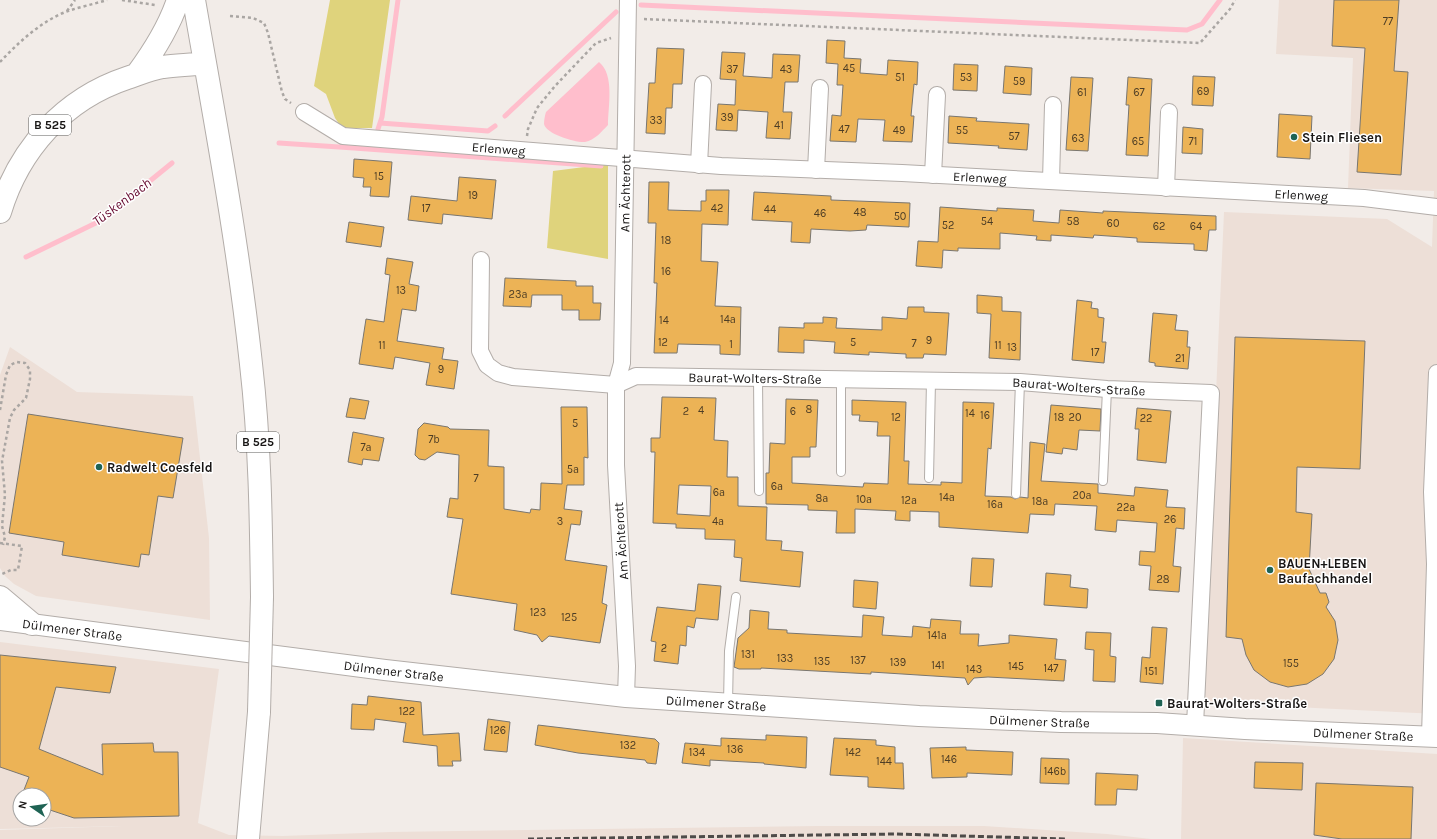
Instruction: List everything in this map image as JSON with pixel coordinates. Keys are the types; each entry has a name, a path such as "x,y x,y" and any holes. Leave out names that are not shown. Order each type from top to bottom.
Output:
{"main road":[{"name":"B 525","path":"194,0 242,288 252,365 260,466 262,597 259,712 248,839"},
{"path":"137,74 153,51 172,18 169,3"},
{"name":"B 525","path":"0,212 16,171 30,150 61,114 94,92 137,74 162,67 205,63"},
{"path":"0,597 32,624"}],"street":[{"name":"Am Ächterott","path":"626,697 627,666 616,465 616,385 622,363 628,0"},
{"path":"699,165 703,84"},
{"path":"816,170 820,88"},
{"path":"933,175 937,95"},
{"path":"1051,182 1053,105"},
{"name":"Erlenweg","path":"304,112 343,136 699,165 933,175 1364,198 1437,208"},
{"path":"1166,188 1169,112"},
{"path":"480,260 480,350 486,365 498,373 514,377 616,385"},
{"path":"1433,737 1434,564 1432,492 1437,373"},
{"name":"Baurat-Wolters-Straße","path":"616,385 636,376 1020,382 1107,389 1211,393 1195,725"},
{"name":"Dülmener Straße","path":"0,620 385,670 626,697 919,716 1061,722 1195,725 1245,729 1433,737"}],"lane":[{"path":"758,378 759,491"},
{"path":"841,379 841,472"},
{"path":"928,478 931,381"},
{"path":"1016,494 1020,382"},
{"path":"1103,481 1107,389"},
{"path":"728,704 729,651 736,598"}],"path":[{"path":"66,12 75,0"},
{"path":"0,62 15,46 40,26 66,12 107,0"},
{"path":"122,0 169,3"},
{"path":"628,18 1200,43 1230,9 1235,0"},
{"path":"230,16 253,18 264,23 268,33 282,92 286,99 304,112"},
{"path":"525,150 528,129 537,108 555,86 596,43 612,38 627,36"},
{"path":"0,410 6,376 10,365 16,362 25,364 30,370 29,388 26,398 14,410 10,418 1,461 5,495 2,526 4,537 1,544 22,546 18,570 12,570 0,575"}],"shaded area":[{"path":"330,0 390,0 372,128 342,128 335,118 326,94 314,86"},
{"path":"1279,0 1437,0 1437,714 1212,703 1206,700 1203,689 1224,212 1387,219 1432,247 1434,191 1348,188 1353,58 1276,54"},
{"path":"599,62 604,68 609,83 610,92 608,125 595,138 585,142 569,139 555,134 546,128 544,124 546,112"},
{"path":"608,164 608,259 547,248 553,171"},
{"path":"10,347 77,392 193,396 209,538 210,620 36,596 14,584 5,576 0,568 0,375"},
{"path":"0,642 219,669 198,823 229,835 283,836 390,832 818,826 984,826 1107,834 1151,839 0,839 0,830 123,826 0,829"},
{"path":"1183,738 1437,754 1437,839 1181,839"}],"building":[{"path":"1334,0 1399,0 1394,71 1408,72 1401,175 1357,172 1365,48 1332,46"},
{"path":"827,40 845,41 844,58 861,59 860,73 887,75 888,60 918,62 917,85 914,84 911,116 914,116 912,142 883,141 885,120 858,119 856,142 830,141 832,115 841,116 843,85 837,85 838,64 826,63"},
{"path":"657,48 684,49 682,84 673,84 672,108 666,108 665,134 646,133 649,83 655,83"},
{"path":"722,52 745,53 743,76 772,78 773,54 800,55 798,82 785,82 783,112 792,112 790,139 766,138 768,112 738,110 737,131 716,130 718,104 735,105 736,80 720,79"},
{"path":"954,64 978,65 977,91 953,90"},
{"path":"1005,66 1032,68 1031,95 1003,93"},
{"path":"1193,76 1215,77 1213,106 1192,105"},
{"path":"1071,77 1093,78 1088,151 1066,150"},
{"path":"1128,77 1152,79 1148,156 1126,155 1129,105 1126,105"},
{"name":"Stein Fliesen","path":"1279,114 1312,116 1310,159 1277,157"},
{"path":"949,116 977,118 976,121 1029,124 1027,150 998,148 999,146 948,143"},
{"path":"1183,127 1203,129 1202,154 1182,153"},
{"path":"354,159 392,162 389,197 370,196 371,187 363,187 364,178 353,177"},
{"path":"459,177 496,180 492,219 443,214 442,224 408,220 411,196 457,201"},
{"path":"649,182 669,182 668,210 701,211 701,201 706,201 706,190 729,190 728,225 702,224 701,261 718,262 715,306 741,307 740,355 720,354 720,345 678,344 677,353 654,353 657,283 654,283 656,223 648,223"},
{"path":"754,192 831,196 831,200 910,203 909,227 867,225 866,230 850,231 811,229 810,243 791,242 792,222 752,220"},
{"path":"940,207 997,211 997,208 1034,210 1033,221 1059,223 1060,210 1103,213 1103,211 1216,216 1216,230 1209,230 1207,251 1194,250 1194,244 1137,242 1137,238 1094,235 1093,238 1051,235 1051,241 1036,240 1037,236 1000,233 1000,249 958,248 958,251 943,250 942,268 916,266 918,241 938,242"},
{"path":"349,222 384,227 381,247 346,242"},
{"path":"387,258 413,262 409,284 419,286 416,311 402,309 397,341 444,348 442,359 458,361 454,389 426,385 430,363 395,357 393,369 359,364 366,319 384,322 390,275 385,274"},
{"path":"505,278 576,281 576,286 593,286 593,303 601,303 600,320 579,320 579,310 562,310 562,295 532,295 531,307 503,306"},
{"path":"977,295 1002,297 1002,311 1021,312 1020,360 989,358 991,314 977,313"},
{"path":"1077,300 1092,302 1091,308 1098,309 1098,317 1104,318 1102,342 1106,342 1104,363 1072,360"},
{"path":"908,307 924,307 924,312 949,313 946,355 924,354 923,358 906,358 906,354 869,352 869,355 834,353 835,342 804,340 804,353 778,352 779,327 804,328 804,323 823,323 823,317 837,318 836,328 882,330 882,317 907,319"},
{"path":"1153,313 1177,315 1175,330 1188,331 1187,347 1190,347 1188,369 1155,366 1155,363 1149,362"},
{"path":"1235,337 1365,341 1360,469 1297,467 1296,512 1312,514 1309,569 1320,593 1326,593 1329,602 1326,607 1335,621 1338,640 1334,659 1323,674 1307,684 1288,687 1270,682 1254,670 1246,655 1242,639 1226,637"},
{"path":"662,397 716,398 714,440 728,441 727,477 738,477 738,506 767,507 766,540 782,541 781,550 803,552 800,587 740,581 742,558 734,557 735,540 705,539 705,529 676,528 676,524 653,523 655,452 651,452 651,438 660,438","holes":["679,485 711,486 710,516 677,514"]},
{"path":"350,398 369,401 365,419 346,417"},
{"path":"786,399 818,400 816,447 810,447 810,457 792,457 792,483 863,487 864,483 888,484 890,436 877,436 878,422 859,421 860,415 852,415 852,400 906,402 904,461 909,461 908,484 941,485 941,482 962,483 963,402 994,403 991,449 988,448 985,496 1011,497 1015,499 1020,497 1028,498 1030,442 1045,444 1041,481 1098,484 1098,493 1134,496 1135,487 1168,490 1166,507 1185,508 1184,529 1176,528 1173,566 1181,567 1179,592 1149,590 1151,566 1139,565 1140,551 1155,552 1157,523 1117,520 1116,532 1095,530 1097,506 1055,504 1054,515 1030,514 1028,533 939,527 939,512 910,511 910,521 895,520 896,511 855,509 855,533 836,533 837,511 808,510 808,505 766,504 766,473 769,473 770,443 785,444"},
{"path":"1051,405 1101,409 1100,431 1079,430 1077,450 1063,448 1062,454 1046,452"},
{"path":"561,407 587,407 588,458 584,457 584,485 567,485 564,509 582,511 580,525 571,524 565,560 607,566 602,603 607,605 600,643 549,636 542,642 537,635 514,630 517,604 451,594 463,519 447,517 450,498 458,499 459,455 437,452 425,460 419,459 415,455 418,429 424,423 448,427 450,429 489,430 488,466 504,467 504,509 530,513 531,509 540,510 541,483 562,484"},
{"path":"1137,408 1171,411 1166,463 1137,460 1139,429 1135,429"},
{"name":"Radwelt Coesfeld","path":"28,414 183,438 173,498 158,496 149,555 141,554 139,567 62,555 64,542 9,533"},
{"path":"353,432 384,438 379,461 363,459 362,465 348,462"},
{"path":"972,558 994,559 992,587 970,586"},
{"path":"1046,573 1071,575 1070,587 1088,589 1087,608 1044,605"},
{"path":"854,580 878,582 876,609 853,607"},
{"path":"698,584 721,586 718,620 696,618 694,628 687,626 686,646 680,645 678,664 654,661 656,642 651,641 657,607 695,611"},
{"path":"750,610 769,612 768,629 787,630 787,633 862,637 863,615 884,617 882,635 912,637 913,626 930,628 931,619 961,621 960,634 979,634 978,646 1009,643 1009,635 1057,639 1055,659 1066,660 1064,681 988,677 974,678 968,685 965,678 871,672 871,674 761,668 739,669 734,667 738,638 749,628"},
{"path":"1152,627 1167,628 1163,684 1140,682 1142,657 1150,658"},
{"path":"1086,632 1111,633 1110,656 1116,657 1115,682 1093,681 1094,650 1085,649"},
{"path":"0,655 116,667 110,693 56,687 39,749 103,775 102,744 153,743 154,752 178,752 179,816 74,818 52,811 52,787 25,787 29,777 0,767"},
{"path":"368,696 421,702 423,735 459,733 461,761 452,761 453,766 438,766 437,746 403,742 406,723 375,719 374,730 351,729 352,704 367,705"},
{"path":"488,719 510,722 507,752 484,750"},
{"path":"538,725 655,739 659,743 656,764 647,763 645,760 578,753 535,745"},
{"path":"766,735 807,737 806,768 764,763 710,760 710,766 682,763 685,743 721,746 721,738 766,740"},
{"path":"834,738 876,740 876,745 895,747 895,763 903,763 904,789 868,787 868,777 830,775"},
{"path":"966,747 966,750 1013,752 1012,775 967,773 967,777 932,778 930,748"},
{"path":"1041,758 1069,759 1069,784 1040,783"},
{"path":"1255,762 1303,763 1302,790 1254,788"},
{"path":"1096,773 1138,775 1137,790 1117,789 1116,805 1095,805"},
{"path":"1316,783 1413,787 1411,839 1342,839 1314,835"}],"waterway":[{"path":"378,129 382,117 398,0"},
{"path":"641,5 1187,30 1202,24 1220,0"},
{"path":"505,116 616,12"},
{"path":"380,123 488,131 495,126"},
{"path":"279,143 354,148 357,146"},
{"path":"354,148 601,166"},
{"name":"Tüskenbach","path":"26,257 102,220 172,163"}],"railway":[{"path":"528,839 895,834 1067,839"}],"place":[{"name":"Stein Fliesen","path":"1294,137"},
{"name":"Radwelt Coesfeld","path":"99,467"},
{"name":"BAUEN+LEBEN Baufachhandel","path":"1270,570"},
{"name":"Baurat-Wolters-Straße","path":"1159,703"}]}
